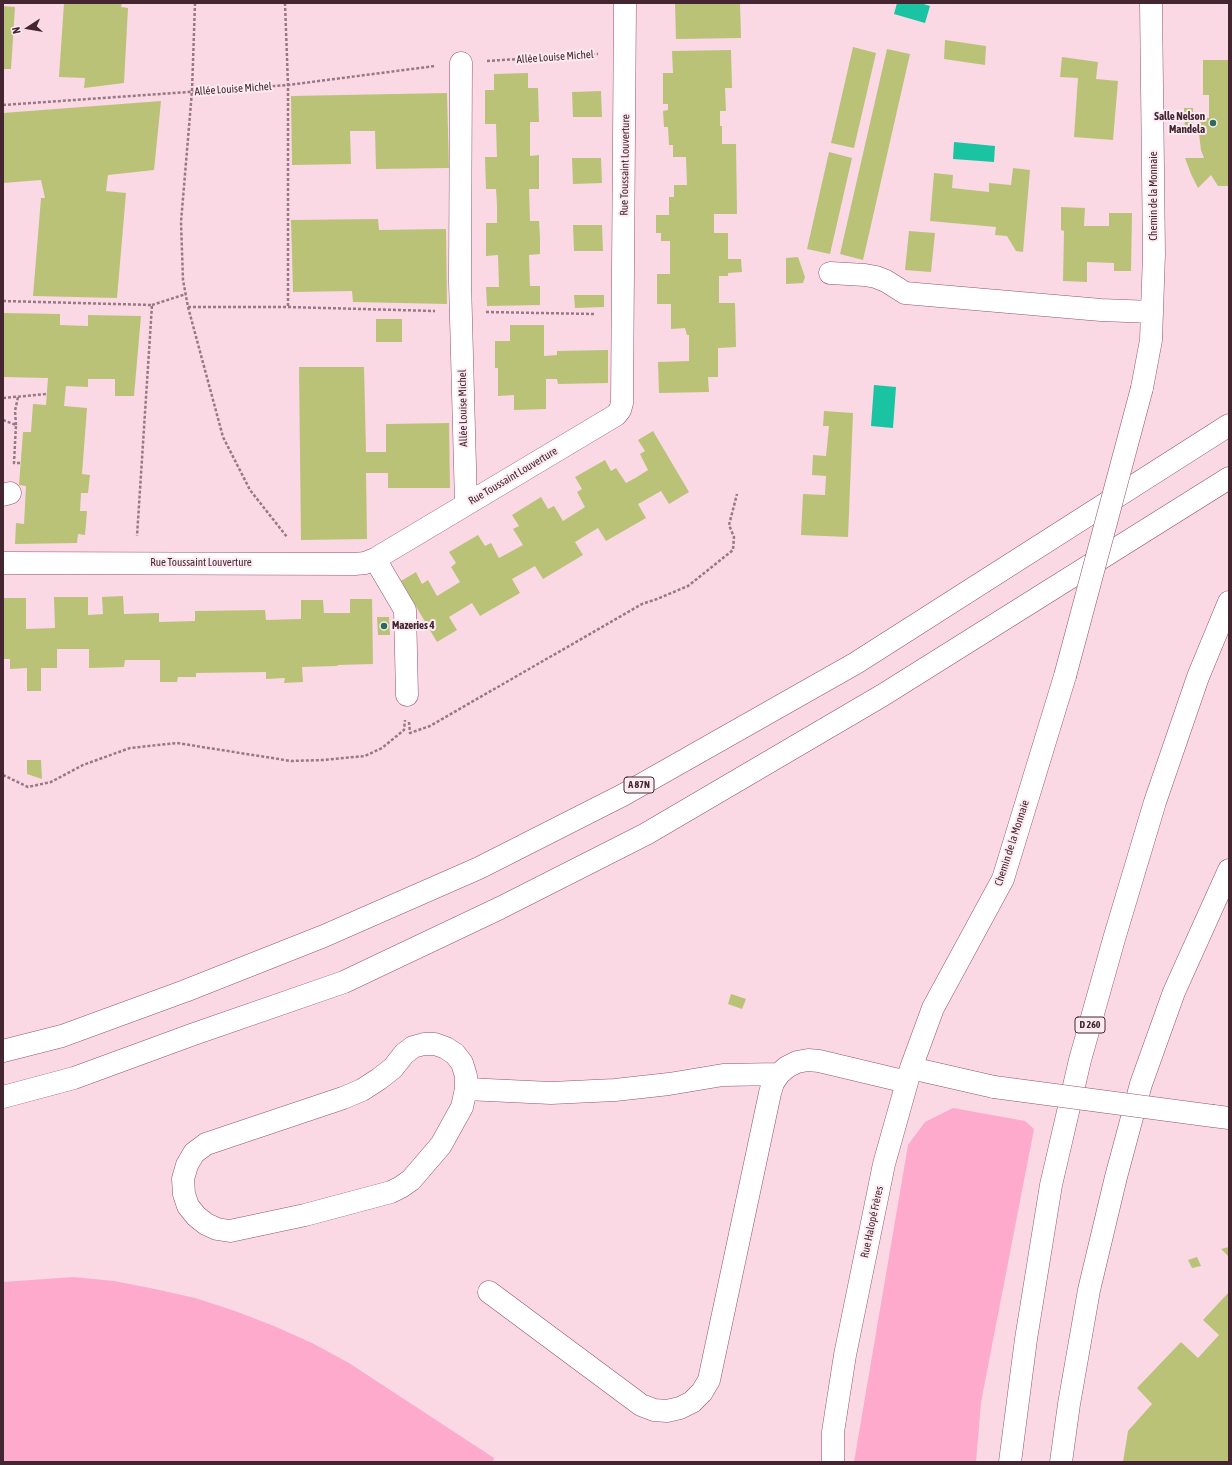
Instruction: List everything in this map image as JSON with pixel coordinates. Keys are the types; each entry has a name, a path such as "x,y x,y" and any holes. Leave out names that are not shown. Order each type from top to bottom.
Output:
{"main road":[{"name":"Rue Toussaint Louverture","path":"3,562 355,564 375,559 616,415 620,410 622,403 626,52 625,3"},
{"name":"Chemin de la Monnaie","path":"909,1075 933,1008 1003,880 1065,676 1142,388 1150,340 1154,246 1151,3"},
{"name":"Allée Louise Michel","path":"461,63 460,281 466,504"},
{"path":"830,274 865,275 876,277 886,281 905,294 1101,310 1152,312"},
{"name":"A 87N","path":"3,1051 62,1036 185,991 324,936 479,868 623,795 856,663 1229,425"},
{"path":"3,1097 74,1078 194,1034 344,982 500,908 646,834 883,695 1229,478"},
{"path":"375,559 405,610 407,695"},
{"name":"D 260","path":"1010,1462 1026,1339 1051,1185 1080,1060 1155,802 1198,677 1229,602"},
{"path":"1061,1462 1069,1404 1089,1290 1116,1177 1141,1084 1174,992 1229,870"},
{"path":"424,1044 435,1044 446,1048 455,1054 462,1063 466,1076 466,1089 462,1107 441,1145 411,1180 391,1192 305,1215 230,1231 217,1229 206,1224 196,1216 188,1206 184,1194 183,1179 187,1165 194,1153 206,1144 343,1098 362,1090 393,1068 404,1054 413,1047 424,1044"},
{"path":"489,1292 641,1405 654,1410 666,1411 680,1408 692,1402 702,1392 710,1380 770,1093 773,1083 779,1074 787,1067 797,1062 808,1060 819,1061 994,1087 1221,1117"},
{"path":"466,1089 551,1093 615,1090 669,1084 723,1075 779,1074"},
{"name":"Rue Halopé Frères","path":"833,1462 833,1432 845,1355 884,1164 909,1075"}],"path":[{"path":"195,3 192,92 181,222 183,280 188,307 223,437 250,490 292,543 298,564"},
{"path":"285,3 288,85 288,307"},
{"name":"Allée Louise Michel","path":"3,105 288,85 461,63 626,52"},
{"path":"3,301 152,305 186,294"},
{"path":"137,538 152,305"},
{"path":"188,307 288,307 461,312 623,314"},
{"path":"3,398 47,394"},
{"path":"18,397 15,411 16,425 14,463 20,463"},
{"path":"3,420 16,425"}],"shaded area":[{"path":"897,3 920,3 930,6 925,23 894,14"},
{"path":"954,142 995,146 994,162 953,159"},
{"path":"874,385 896,387 893,428 871,426"},
{"path":"953,1108 1025,1121 1034,1129 981,1402 976,1462 854,1462 908,1145 925,1122"},
{"path":"73,1277 114,1281 195,1298 274,1326 312,1343 349,1363 494,1458 493,1462 3,1462 3,1282"}],"building":[{"path":"64,3 122,3 121,7 128,8 124,83 84,88 85,78 59,77"},
{"path":"675,3 740,3 741,38 676,39"},
{"path":"3,6 15,7 11,69 3,69"},
{"path":"945,40 986,46 985,65 944,59"},
{"path":"853,47 876,53 854,148 831,143"},
{"path":"887,49 910,54 863,260 840,254"},
{"path":"731,50 732,88 725,88 726,111 720,111 720,126 722,126 722,144 736,144 737,214 714,214 714,233 728,233 728,259 741,259 742,272 728,273 728,276 719,276 719,303 735,303 736,347 718,348 718,377 708,377 709,392 659,393 658,362 689,361 689,335 687,335 685,328 671,329 671,304 657,304 657,274 670,274 670,241 661,241 661,233 656,233 656,215 669,215 669,197 674,197 674,185 687,185 686,157 673,157 673,145 669,145 668,127 664,127 663,111 668,110 668,104 663,104 663,73 673,73 672,51"},
{"path":"1062,57 1098,62 1096,79 1118,81 1113,140 1074,137 1078,78 1060,77"},
{"name":"Salle Nelson Mandela","path":"1203,60 1229,60 1229,186 1218,186 1211,175 1198,188 1185,158 1204,158 1201,150 1197,118 1209,118 1209,95 1203,95"},
{"path":"528,73 528,88 538,88 539,122 530,122 530,156 539,155 539,189 529,189 530,221 539,221 540,254 529,255 530,286 540,286 540,305 487,306 486,287 499,287 498,255 486,256 486,223 497,223 497,205 496,189 486,189 485,157 497,157 496,124 485,124 485,90 494,90 494,74"},
{"path":"601,91 602,117 573,117 572,92"},
{"path":"447,93 449,168 376,169 375,131 350,131 351,164 292,165 291,96"},
{"path":"161,101 154,170 108,175 106,191 126,193 117,298 33,296 41,198 45,198 41,180 3,183 3,113"},
{"path":"1184,108 1193,108 1193,130 1185,130"},
{"path":"829,152 852,158 830,254 807,249"},
{"path":"572,158 601,158 602,183 573,184"},
{"path":"1013,168 1030,170 1023,252 1016,251 1007,236 995,235 996,227 930,221 934,173 953,175 952,188 989,192 989,183 1011,185"},
{"path":"1061,207 1085,208 1084,226 1109,226 1109,213 1132,213 1131,271 1114,271 1114,263 1087,262 1087,282 1063,281 1064,231 1061,230"},
{"path":"378,219 379,230 446,229 447,304 353,302 352,291 293,292 291,220"},
{"path":"573,225 602,225 603,251 574,251"},
{"path":"909,231 935,233 931,272 905,270"},
{"path":"798,257 805,277 803,283 786,284 786,258"},
{"path":"574,295 604,295 604,307 575,308"},
{"path":"3,313 60,314 60,325 88,326 88,315 141,316 134,396 115,396 115,379 88,379 88,387 66,386 64,406 87,408 82,474 90,475 88,493 81,493 80,511 87,511 85,535 78,534 77,543 15,544 16,523 24,524 26,486 19,485 23,432 31,432 33,404 46,405 48,378 3,377"},
{"path":"376,319 402,319 402,342 376,342"},
{"path":"510,325 544,325 544,356 557,355 557,351 608,350 608,383 558,384 557,379 546,379 546,409 514,410 514,395 498,396 498,368 495,368 495,341 510,341"},
{"path":"299,367 364,367 366,452 386,452 386,424 449,423 450,488 388,488 388,473 366,473 367,539 301,540"},
{"path":"824,411 853,413 848,537 801,535 803,494 825,495 826,476 812,475 813,455 826,456 829,426 823,426"},
{"path":"653,431 689,492 669,504 661,491 638,504 646,518 606,541 598,528 575,542 583,555 543,579 535,566 512,579 520,593 480,616 472,603 449,617 457,630 437,642 401,581 416,572 422,584 428,580 437,596 460,582 451,567 456,563 449,552 478,535 485,546 491,543 499,558 523,545 513,529 519,526 512,515 541,497 548,509 554,506 563,521 585,507 577,492 582,489 575,477 605,460 611,471 616,468 626,483 637,477 648,470 640,454 645,451 638,440"},
{"path":"123,596 124,614 159,613 159,622 195,621 195,611 265,610 266,620 301,619 301,600 323,600 324,613 350,613 350,599 372,599 373,664 302,667 303,682 284,683 285,678 266,679 266,672 196,673 196,677 178,677 177,682 160,682 160,660 125,660 124,667 89,668 89,649 57,649 57,668 41,668 41,691 27,691 27,668 10,669 10,659 3,659 3,598 26,598 26,629 55,628 54,597 88,597 88,615 103,614 102,597"},
{"name":"Mazeries 4","path":"377,617 389,617 390,635 378,635"},
{"path":"27,760 41,760 42,779 27,774"},
{"path":"731,994 746,999 742,1009 728,1004"},
{"path":"1229,1247 1229,1257 1221,1249"},
{"path":"1197,1257 1201,1266 1192,1268 1188,1260"},
{"path":"1229,1292 1229,1462 1123,1462 1128,1431 1152,1404 1137,1388 1181,1342 1198,1358 1219,1335 1203,1320"}],"place":[{"name":"Salle Nelson Mandela","path":"1213,123"},
{"name":"Mazeries 4","path":"384,626"}]}
